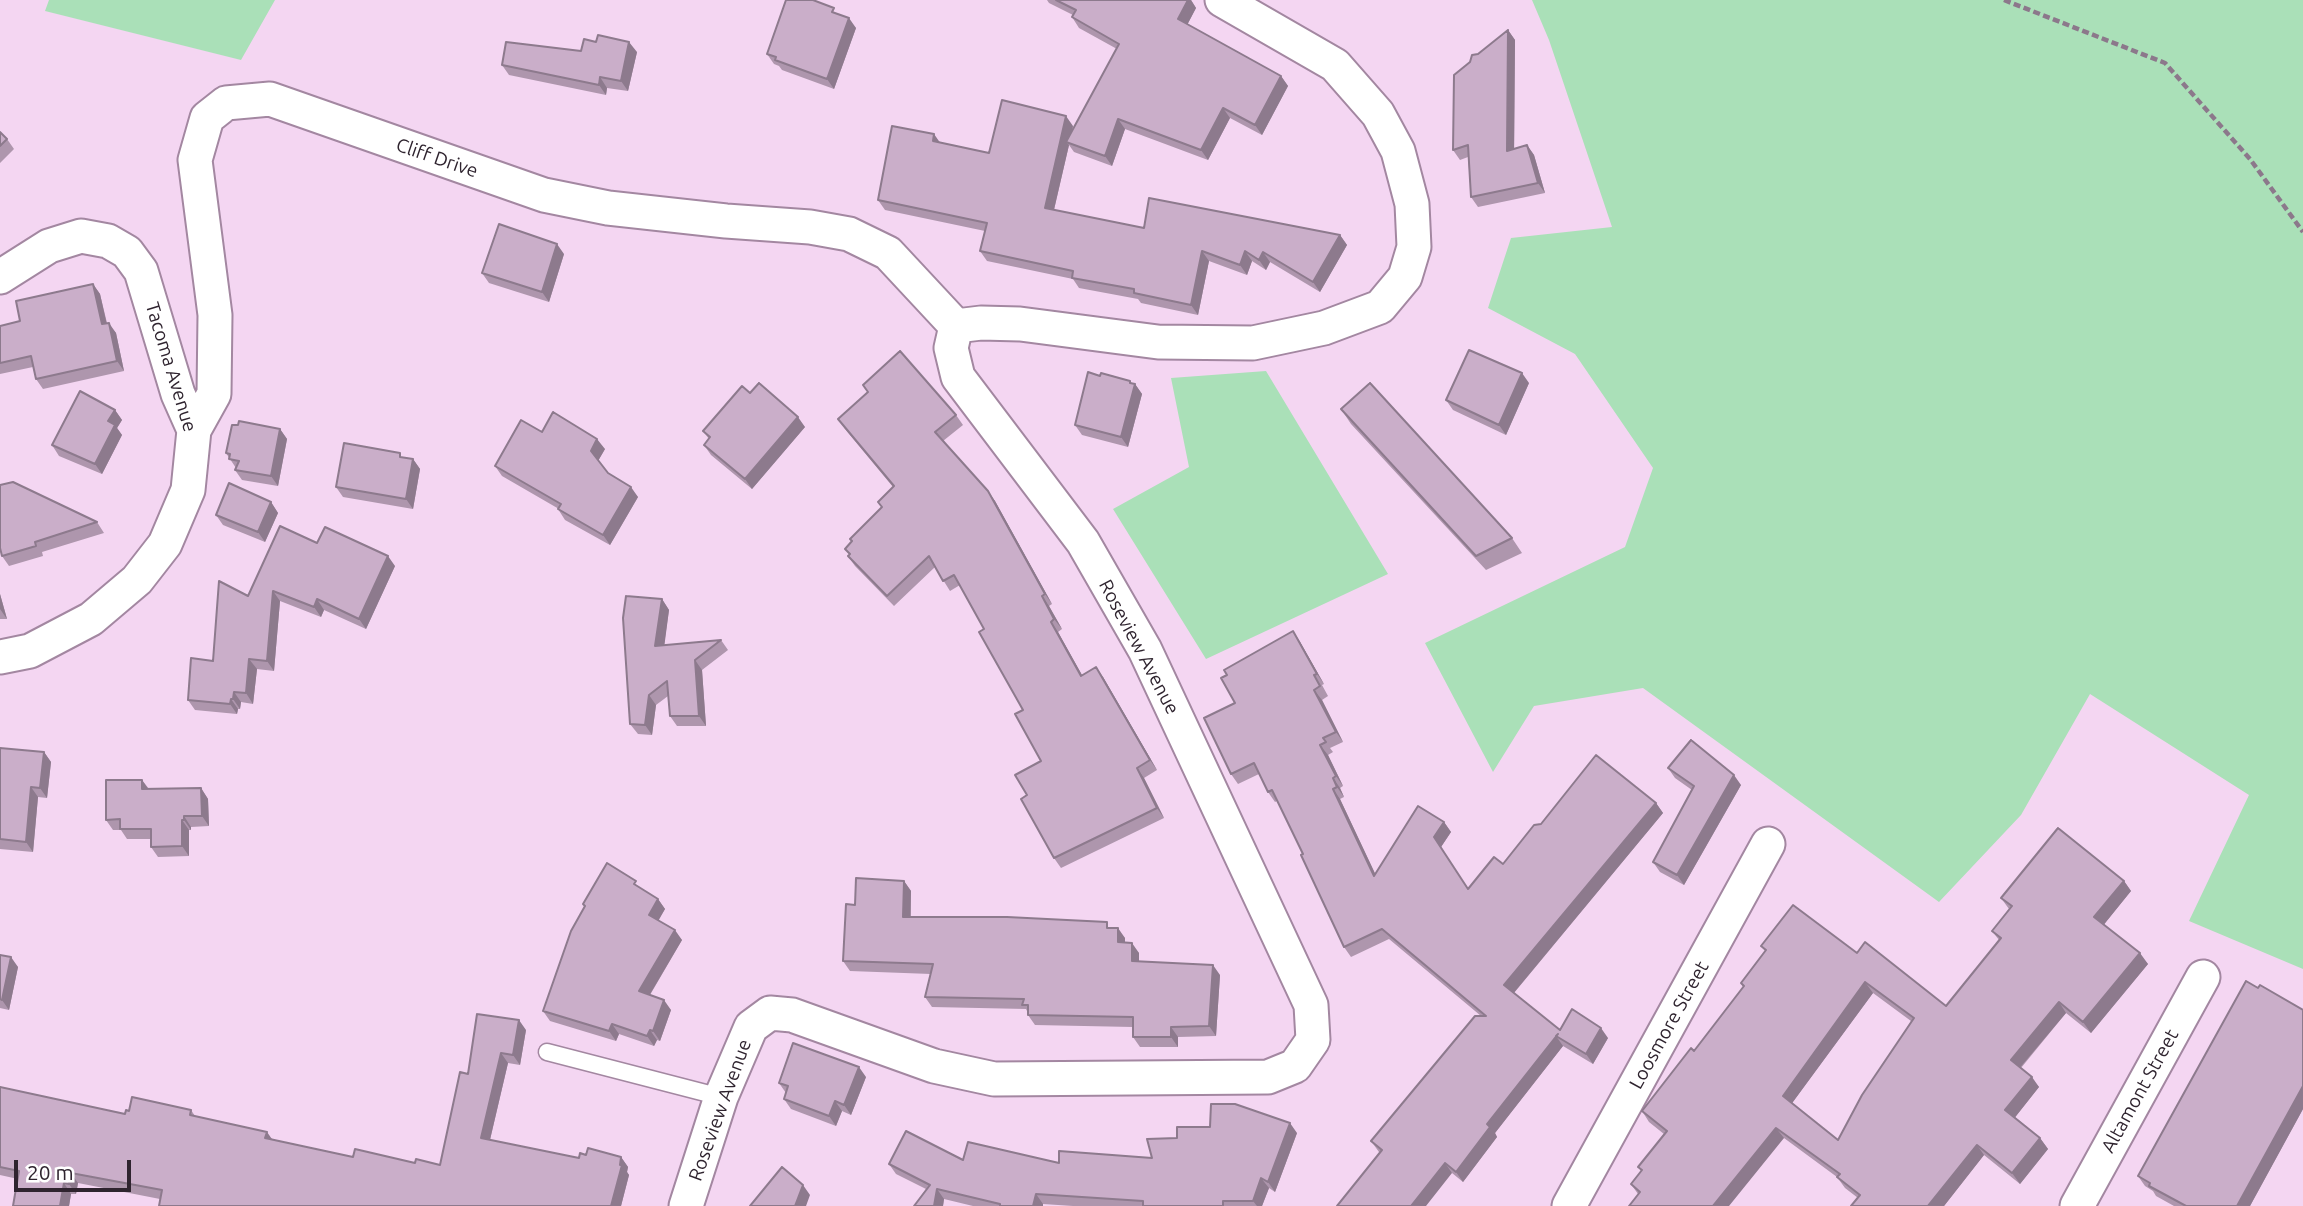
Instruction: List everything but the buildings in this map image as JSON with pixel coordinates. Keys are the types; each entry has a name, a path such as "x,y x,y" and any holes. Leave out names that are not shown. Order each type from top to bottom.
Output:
{"street":[{"path":"956,326 981,323 1020,324 1158,342 1253,343 1324,328 1380,307 1397,288 1405,277 1414,247 1412,204 1398,151 1378,114 1335,65 1222,0"},
{"name":"Cliff Drive","path":"194,430 214,394 215,315 195,160 207,118 226,103 270,99 544,195 608,208 810,227 849,234 888,253 956,326"},
{"name":"Tacoma Avenue","path":"0,277 49,246 81,236 108,241 127,252 141,271 178,394 194,430 188,489 165,544 137,580 91,619 30,651 0,657"},
{"name":"Roseview Avenue","path":"686,1206 721,1097 751,1027 769,1013 792,1015 934,1066 994,1079 1268,1077 1296,1066 1313,1040 1311,1005 1145,650 1083,542 958,377 951,348 956,326"},
{"name":"Loosmore Street","path":"1569,1206 1768,844"},
{"name":"Altamont Street","path":"2077,1206 2203,977"}],"lane":[{"path":"547,1052 721,1097"}],"path":[{"path":"2004,0 2165,63 2250,159 2303,232"}],"green space":[{"path":"49,0 275,0 241,60 45,11"},
{"path":"1532,0 2303,0 2303,969 2189,921 2249,795 2090,694 2021,815 1939,902 1643,688 1534,706 1493,772 1425,643 1625,547 1653,468 1575,354 1488,308 1511,238 1612,227 1549,40"},
{"path":"1266,371 1388,574 1206,659 1113,509 1189,467 1171,378"}]}
